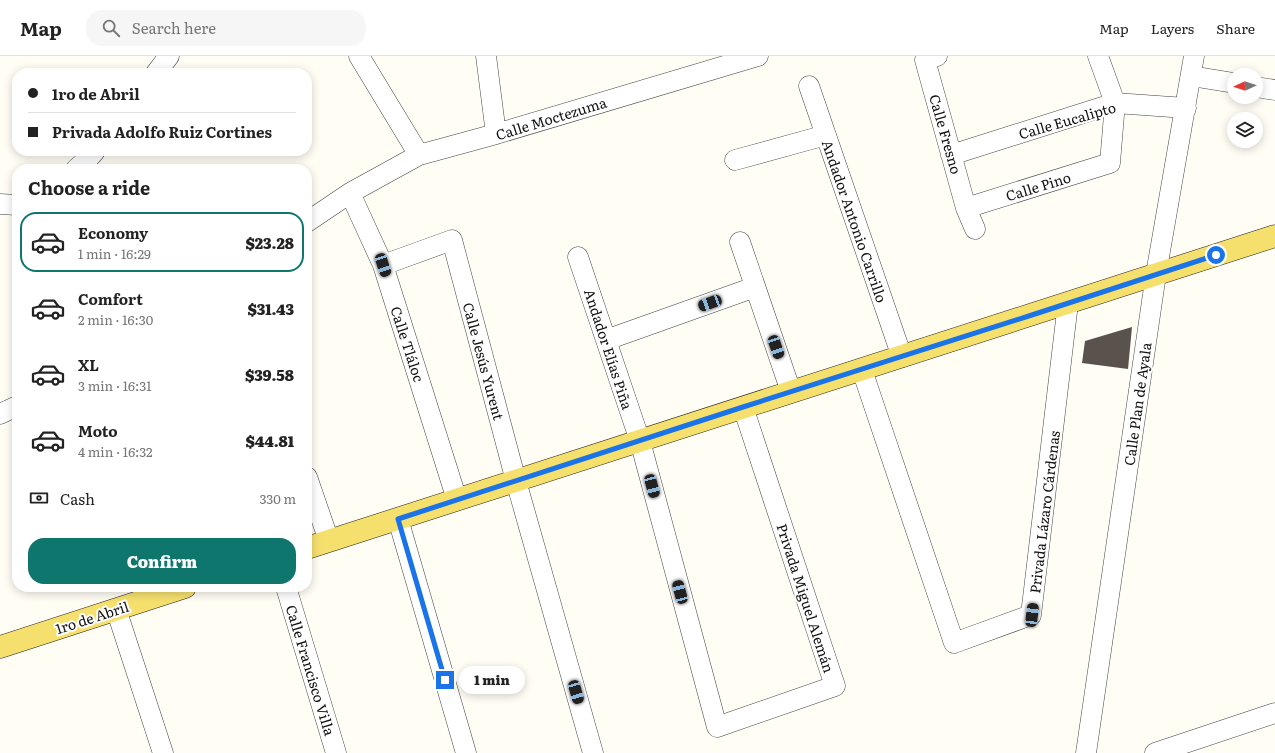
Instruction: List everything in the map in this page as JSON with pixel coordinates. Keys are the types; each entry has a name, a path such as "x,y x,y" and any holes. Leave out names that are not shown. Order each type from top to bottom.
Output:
{"main road":[{"path":"312,546 1275,236"},
{"name":"1ro de Abril","path":"0,647 169,592"}],"street":[{"path":"160,68 169,56"},
{"path":"359,56 419,155"},
{"path":"486,56 496,134"},
{"name":"Calle Moctezuma","path":"312,219 350,193 419,155 496,134 754,56"},
{"path":"1098,56 1115,103"},
{"name":"Calle Plan de Ayala","path":"1086,753 1156,274 1194,56"},
{"name":"Calle Fresno","path":"931,58 951,155 966,208 975,229"},
{"path":"1191,76 1227,82"},
{"name":"Andador Antonio Carrillo","path":"810,86 902,357"},
{"path":"1263,88 1275,90"},
{"name":"Calle Eucalipto","path":"951,155 1115,103 1186,108"},
{"name":"Calle Pino","path":"966,208 1110,163 1115,103"},
{"path":"734,160 826,135"},
{"path":"82,164 91,156"},
{"name":"Calle Tláloc","path":"350,193 383,265 457,500"},
{"path":"0,204 12,204"},
{"name":"Calle Jesús Yurent","path":"383,265 452,240 516,481 593,753"},
{"path":"740,242 791,392"},
{"name":"Andador Elías Piña","path":"578,257 640,441"},
{"path":"606,340 755,287"},
{"name":"Privada Lázaro Cárdenas","path":"862,370 954,643 1032,615 1068,303"},
{"name":"Privada Miguel Alemán","path":"640,441 717,727 835,686 743,407"},
{"path":"0,414 12,408"},
{"path":"312,492 329,541"},
{"path":"398,519 466,753"},
{"name":"Calle Francisco Villa","path":"288,592 336,753"},
{"path":"116,609 163,753"},
{"path":"1155,753 1275,713"}],"building":[{"path":"1132,327 1128,369 1082,363 1085,341"}],"route":[{"path":"445,680 398,519 1216,255"}]}
